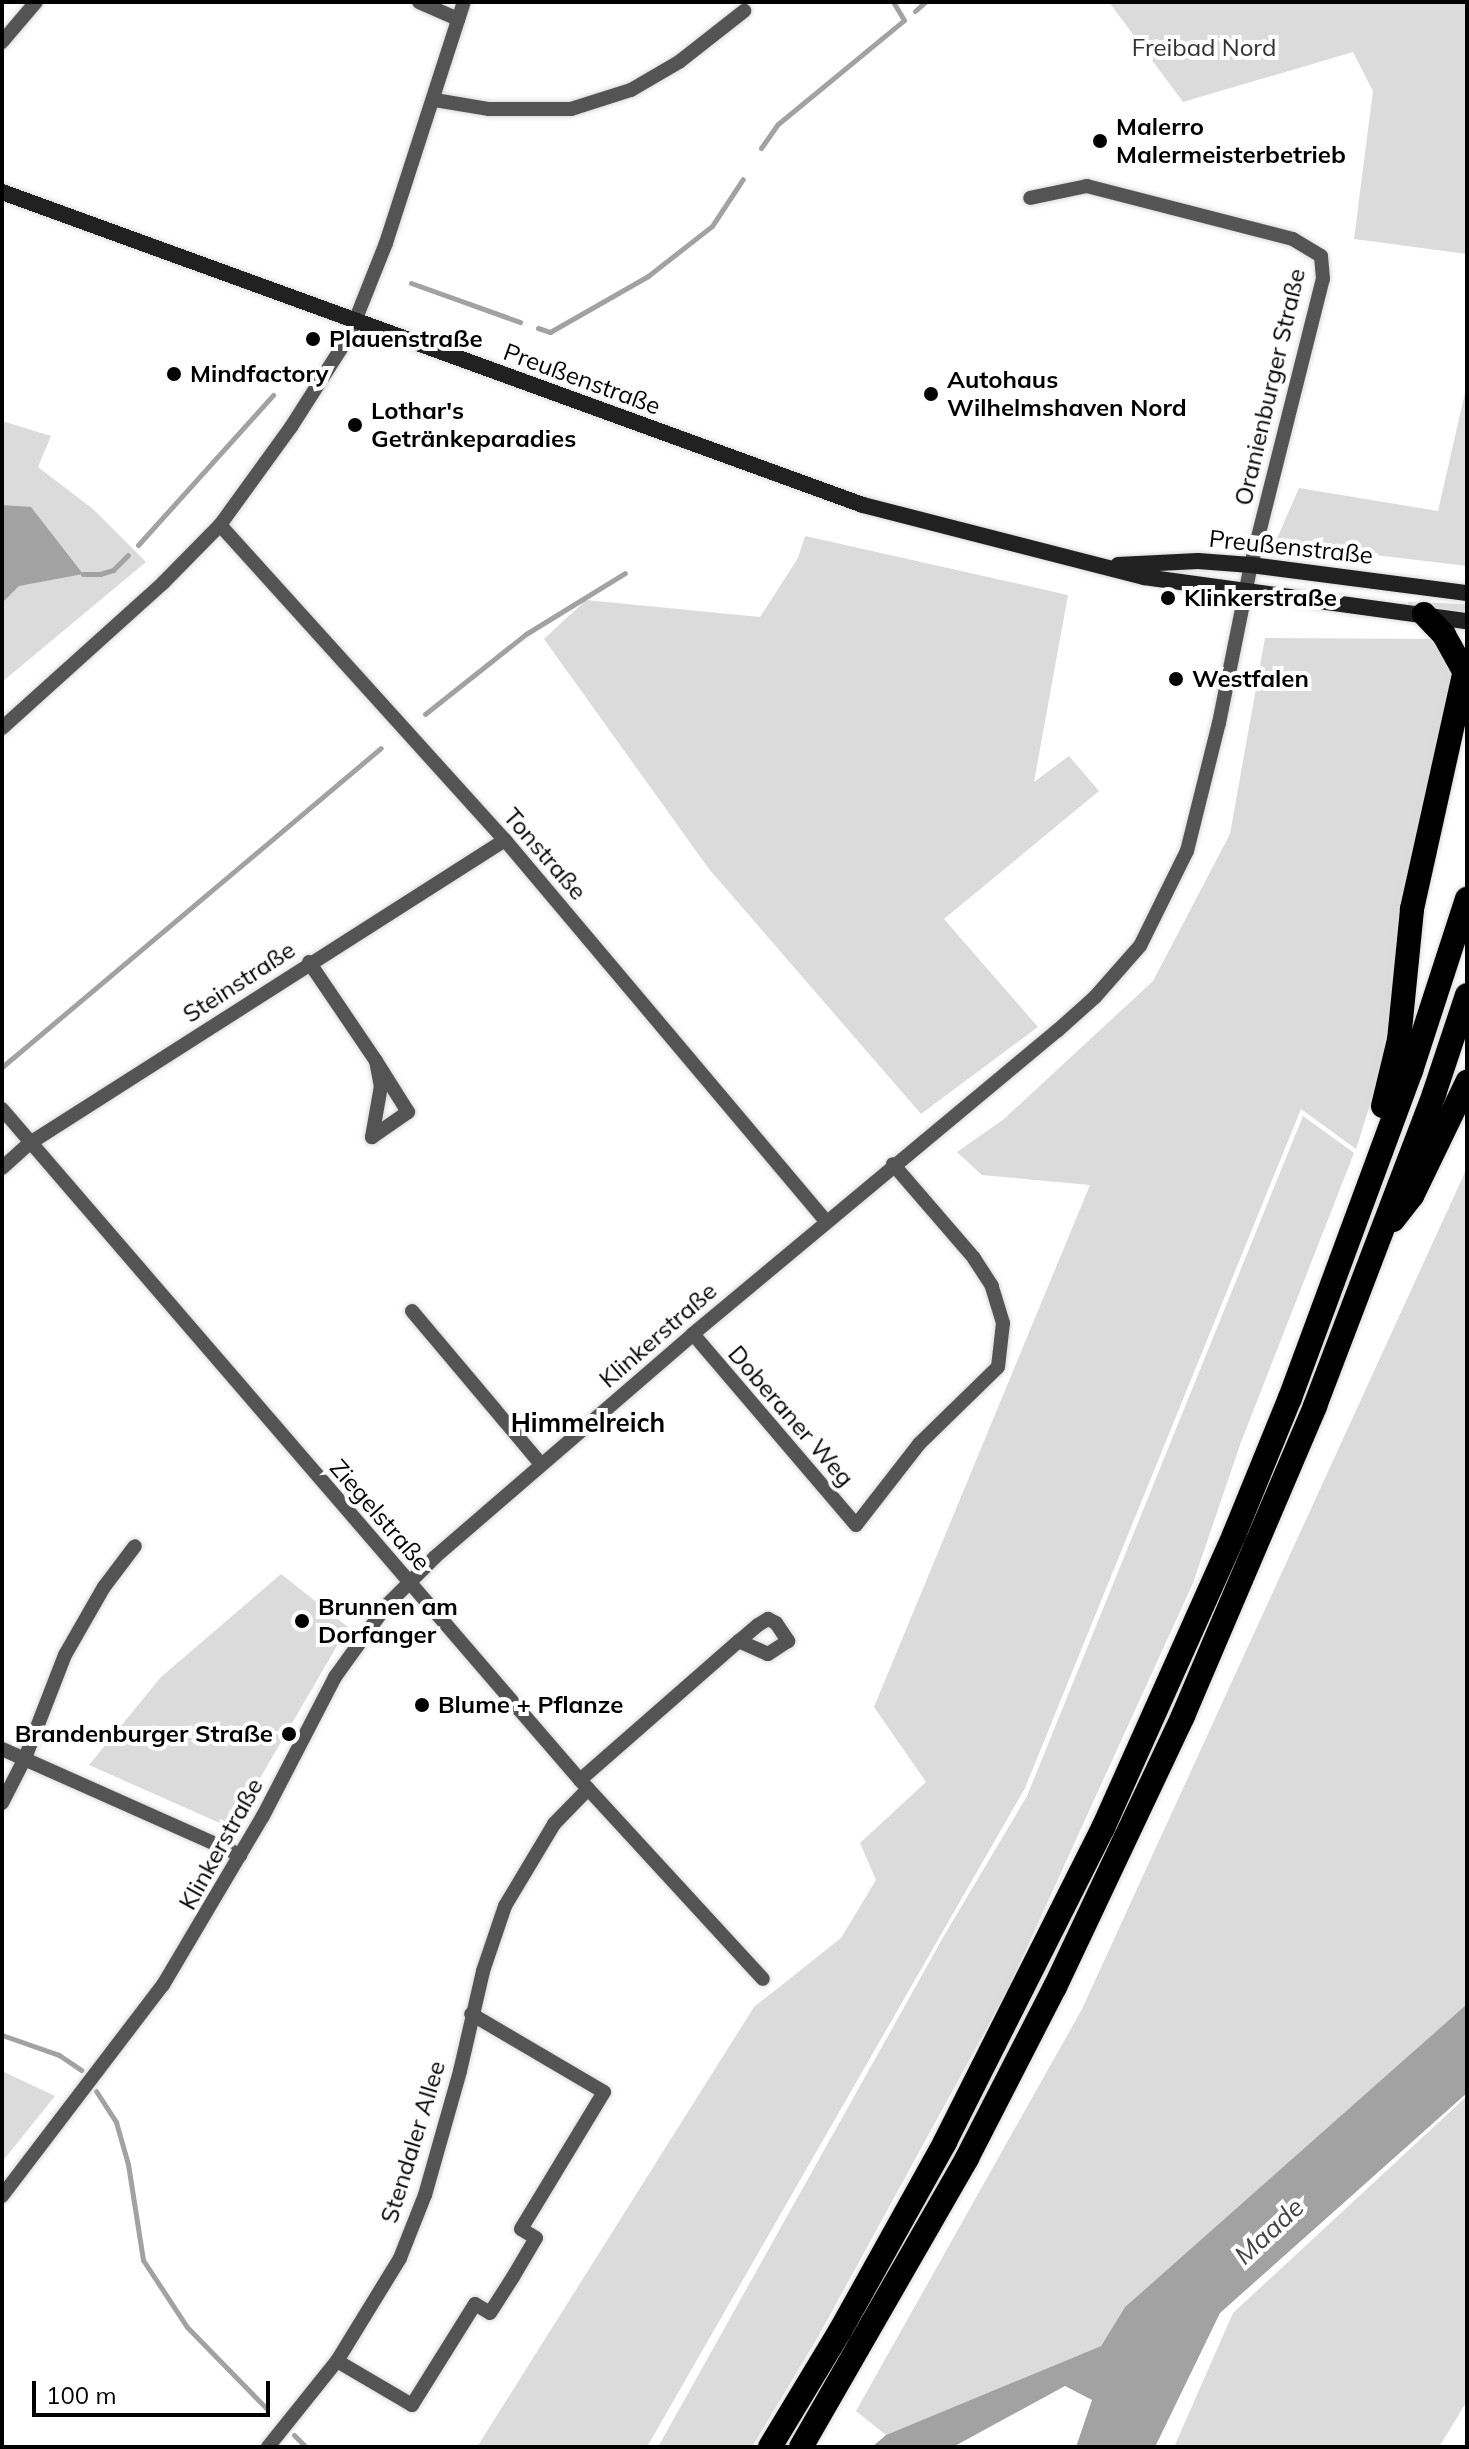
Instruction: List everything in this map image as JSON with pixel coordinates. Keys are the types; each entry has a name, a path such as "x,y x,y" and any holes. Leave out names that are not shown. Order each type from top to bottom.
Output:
{"highway":[{"path":"1368,1190 1370,1148 1399,1040 1412,909 1466,666 1424,614"},
{"path":"770,2447 840,2331 945,2142 1103,1828 1234,1535 1368,1190 1467,899"},
{"path":"801,2447 967,2158 1127,1838 1238,1592 1315,1406 1467,995"},
{"path":"1381,1234 1412,1196 1467,1082"}],"main road":[{"name":"Preußenstraße","path":"2,192 863,505 1171,582 1467,621"},
{"name":"Preußenstraße","path":"1109,566 1198,561 1467,593"}],"street":[{"path":"2,42 36,2"},
{"path":"419,2 458,19"},
{"path":"2,728 163,583 220,525 291,427 356,320 435,100 464,2"},
{"path":"435,100 489,109 571,109 631,90 679,62 744,11"},
{"name":"Oranienburger Straße","path":"1030,198 1087,186 1293,239 1321,256 1323,279 1245,591"},
{"name":"Tonstraße","path":"220,525 505,840 826,1221"},
{"name":"Klinkerstraße","path":"2,2196 163,1985 240,1855 335,1677 365,1633 409,1581 541,1464 893,1164 1057,1031 1095,997 1140,946 1187,851 1219,723 1245,591"},
{"name":"Steinstraße","path":"2,1168 30,1143 309,962 505,840"},
{"path":"309,962 376,1061 408,1112 372,1137 381,1086 376,1061"},
{"name":"Ziegelstraße","path":"2,1109 584,1785 763,1979"},
{"name":"Doberaner Weg","path":"693,1334 856,1525 919,1444 998,1367 1003,1323 992,1286 957,1234 893,1164"},
{"path":"412,1311 541,1464"},
{"path":"2,1803 25,1758 65,1655 104,1587 135,1546"},
{"name":"Stendaler Allee","path":"268,2447 337,2361 400,2258 425,2195 460,2071 471,2014 505,1906 554,1824 584,1785 739,1641"},
{"path":"2,1749 240,1855"},
{"path":"337,2361 412,2405 475,2304 490,2313 513,2277 536,2238 521,2229 604,2092 471,2014"}],"green space":[{"name":"Freibad Nord","path":"1109,2 1467,2 1467,254 1354,239 1373,91 1353,52 1183,102"},
{"path":"1467,384 1467,566 1275,543 1299,488 1438,511"},
{"path":"2,421 51,436 38,467 93,509 146,562 2,682"},
{"path":"805,536 1068,595 1034,782 1069,756 1099,791 944,919 1038,1027 921,1114 709,869 544,639 586,600 760,617 798,558"},
{"path":"1408,602 1467,604 1467,613 1408,606"},
{"path":"1265,638 1439,639 1455,668 1387,1051 1356,1149 1301,1109 1025,1788 647,2447 477,2447 754,2007 841,1938 876,1880 860,1843 926,1782 874,1707 1090,1185 982,1175 957,1152 1004,1119 1153,981 1230,834"},
{"path":"1303,1116 1354,1153 1241,1442 1193,1583 1007,1991 819,2335 752,2447 658,2447 945,1934 1027,1796"},
{"path":"1467,1168 1467,2004 1125,2307 1101,2346 886,2435 856,2411 1082,2009"},
{"path":"281,1574 348,1627 231,1828 89,1765 161,1677"},
{"path":"2,2071 55,2096 2,2162"},
{"path":"1467,2096 1467,2401 1439,2447 1174,2447 1233,2313"}],"water":[{"path":"2,505 31,507 83,574 19,586 2,603"},
{"name":"Maade","path":"1467,2004 1467,2093 1220,2313 1155,2447 1076,2447 1092,2400 1065,2386 953,2447 872,2447 886,2435 1101,2346 1125,2307"}],"waterway":[{"path":"761,148 778,124 904,20 893,2"},
{"path":"915,11 925,2"},
{"path":"538,328 550,332 648,276 712,226 743,179"},
{"path":"411,283 520,322"},
{"path":"138,545 273,395"},
{"path":"83,574 113,570 128,555"},
{"path":"425,714 526,634 625,573"},
{"path":"2,1067 381,748"},
{"path":"2,2035 59,2055 81,2070"},
{"path":"96,2091 116,2122 128,2164 143,2260 187,2327 266,2408"},
{"path":"294,2435 306,2447"}],"place":[{"name":"Malerro Malermeisterbetrieb","path":"1100,141"},
{"name":"Plauenstraße","path":"313,339"},
{"name":"Mindfactory","path":"174,374"},
{"name":"Autohaus Wilhelmshaven Nord","path":"931,394"},
{"name":"Lothar's Getränkeparadies","path":"355,425"},
{"name":"Klinkerstraße","path":"1168,598"},
{"name":"Westfalen","path":"1176,679"},
{"name":"Brunnen am Dorfanger","path":"302,1621"},
{"name":"Blume + Pflanze","path":"422,1705"},
{"name":"Brandenburger Straße","path":"289,1734"}],"district":[{"name":"Himmelreich","path":"588,1423"}]}
